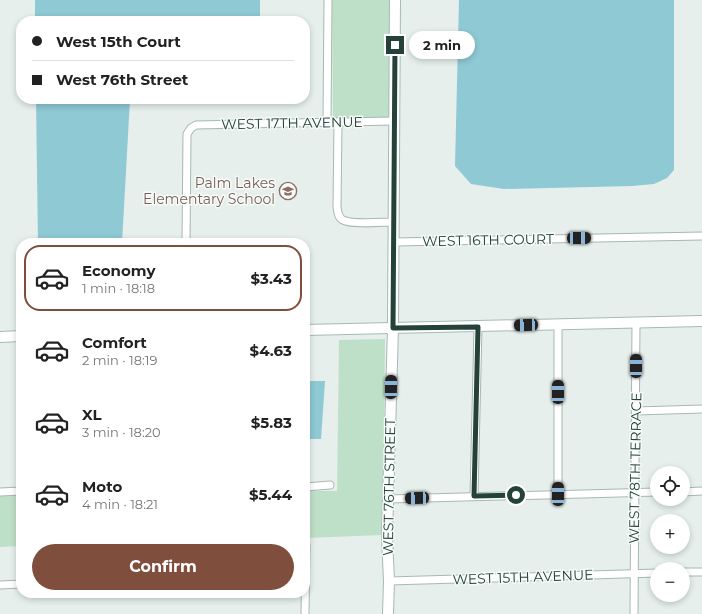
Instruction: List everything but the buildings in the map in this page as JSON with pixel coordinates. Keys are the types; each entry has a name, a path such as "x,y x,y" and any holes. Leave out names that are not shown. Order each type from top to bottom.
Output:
{"street":[{"path":"327,122 328,0"},
{"name":"WEST 76TH STREET","path":"388,614 389,581 387,537 393,328 395,0"},
{"name":"WEST 17TH AVENUE","path":"186,238 188,134 191,128 196,125 394,121"},
{"path":"338,122 337,206 339,216 343,220 350,222 394,222"},
{"name":"WEST 16TH COURT","path":"394,242 702,236"},
{"path":"310,330 702,321"},
{"name":"WEST 78TH TERRACE","path":"634,614 633,573 636,322"},
{"path":"558,324 558,494"},
{"path":"474,496 478,327"},
{"path":"0,337 16,336"},
{"path":"636,410 702,409"},
{"path":"310,487 330,485"},
{"path":"0,492 16,491"},
{"path":"690,492 702,491"},
{"path":"388,499 650,492"},
{"path":"690,572 702,572"},
{"name":"WEST 15TH AVENUE","path":"389,581 650,573"},
{"path":"0,585 16,584"},
{"path":"305,598 305,614"}],"green space":[{"path":"332,0 392,0 392,121 333,121"},
{"path":"385,339 383,535 310,538 310,491 337,491 339,340"},
{"path":"0,495 16,495 16,546 0,547"}],"water":[{"path":"35,0 260,0 260,16 35,16"},
{"path":"459,0 674,0 674,170 667,178 654,184 632,186 504,189 471,184 455,166"},
{"path":"36,104 130,104 122,238 38,238"},
{"path":"310,381 325,381 321,439 310,439"}],"place":[{"name":"Palm Lakes Elementary School","path":"288,191"}],"route":[{"path":"395,45 393,328 478,327 474,496 516,495"}]}
